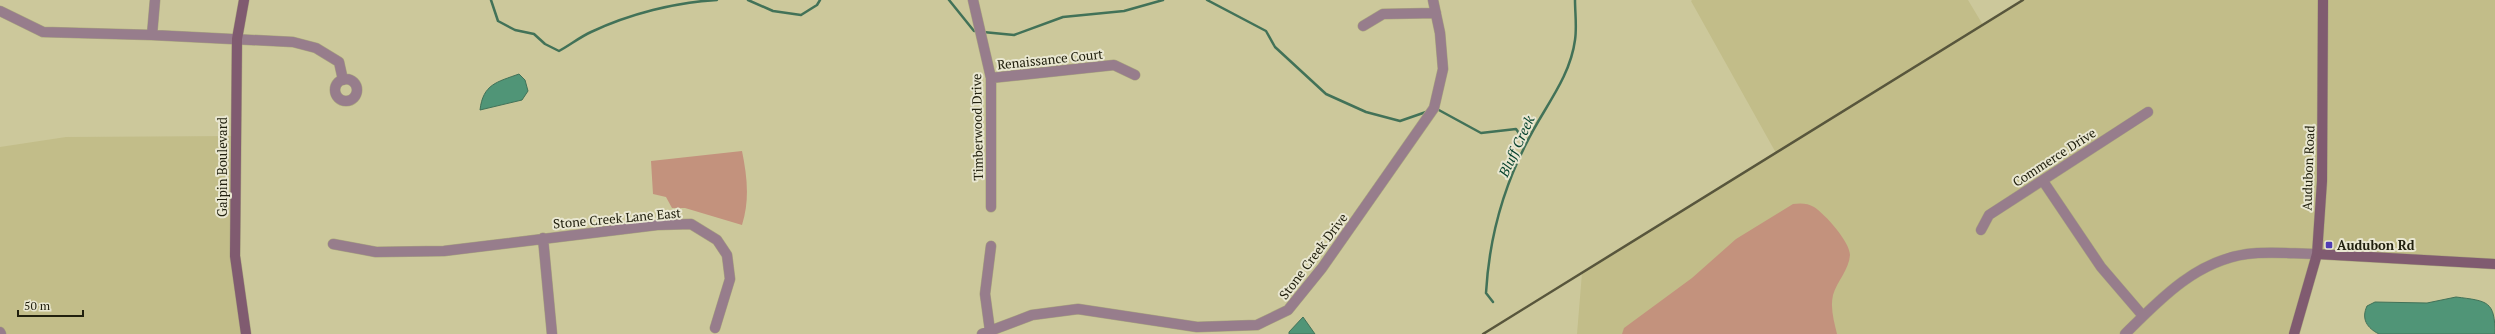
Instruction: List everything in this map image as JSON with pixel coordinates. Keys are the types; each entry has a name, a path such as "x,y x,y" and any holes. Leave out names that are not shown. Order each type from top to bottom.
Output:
{"street":[{"path":"152,35 155,0"},
{"name":"Galpin Boulevard","path":"244,0 238,38 235,256 246,334"},
{"name":"Timberwood Drive","path":"973,0 991,78 991,207"},
{"name":"Stone Creek Drive","path":"986,332 1032,315 1078,310 1196,330 1257,325 1288,310 1322,268 1434,108 1443,69 1433,0"},
{"name":"Audubon Road","path":"2294,334 2318,254 2322,181 2323,0"},
{"path":"0,11 43,32 238,38 293,42 316,48 339,62 343,80"},
{"path":"1362,26 1382,14 1436,13"},
{"name":"Renaissance Court","path":"991,78 1114,65 1135,75"},
{"name":"Commerce Drive","path":"1981,230 1989,215 2148,112"},
{"path":"2043,181 2101,267 2143,316"},
{"name":"Stone Creek Lane East","path":"333,244 376,252 444,251 656,225 691,224 717,240 727,255 730,279 715,328"},
{"path":"543,238 552,334"},
{"path":"986,332 985,294 991,246"},
{"path":"2125,334 2178,282 2210,265 2248,254 2318,254 2495,264"}],"shaded area":[{"path":"1968,0 1983,25 2023,0 2495,0 2495,264 2318,254 2291,334 1577,334 1582,273 1776,153 1691,1"},
{"path":"519,74 525,80 528,91 522,100 480,110 484,95 492,85"},
{"path":"235,136 235,256 246,334 0,334 0,147 66,137"},
{"path":"742,151 747,197 742,225 685,208 672,208 666,197 653,194 651,161"},
{"path":"1793,204 1807,204 1819,211 1842,236 1849,249 1850,255 1847,266 1835,290 1832,300 1837,334 1622,334 1624,328 1692,278 1736,239"},
{"path":"2456,297 2476,300 2488,305 2491,309 2495,323 2495,334 2379,334 2371,329 2366,323 2365,311 2367,306 2375,302 2427,303"},
{"path":"1303,317 1315,334 1289,334 1289,332"}],"waterway":[{"path":"491,0 498,21 515,30 534,34 545,44 559,51 591,32 637,14 685,3 717,0"},
{"path":"748,0 773,11 801,15 817,5 820,0"},
{"path":"949,0 974,31 978,31"},
{"path":"983,32 1014,35 1063,17 1124,11 1163,0"},
{"path":"1207,0 1266,31 1275,47 1326,94 1366,112 1400,121 1426,112"},
{"name":"Bluff Creek","path":"1493,302 1486,293 1490,254 1498,216 1510,180 1532,131 1562,81 1572,54 1576,35 1575,0"},
{"path":"1437,109 1481,133 1516,129 1526,143"}],"railway":[{"path":"1483,334 2023,0"}],"place":[{"name":"Audubon Rd","path":"2329,245"}]}
